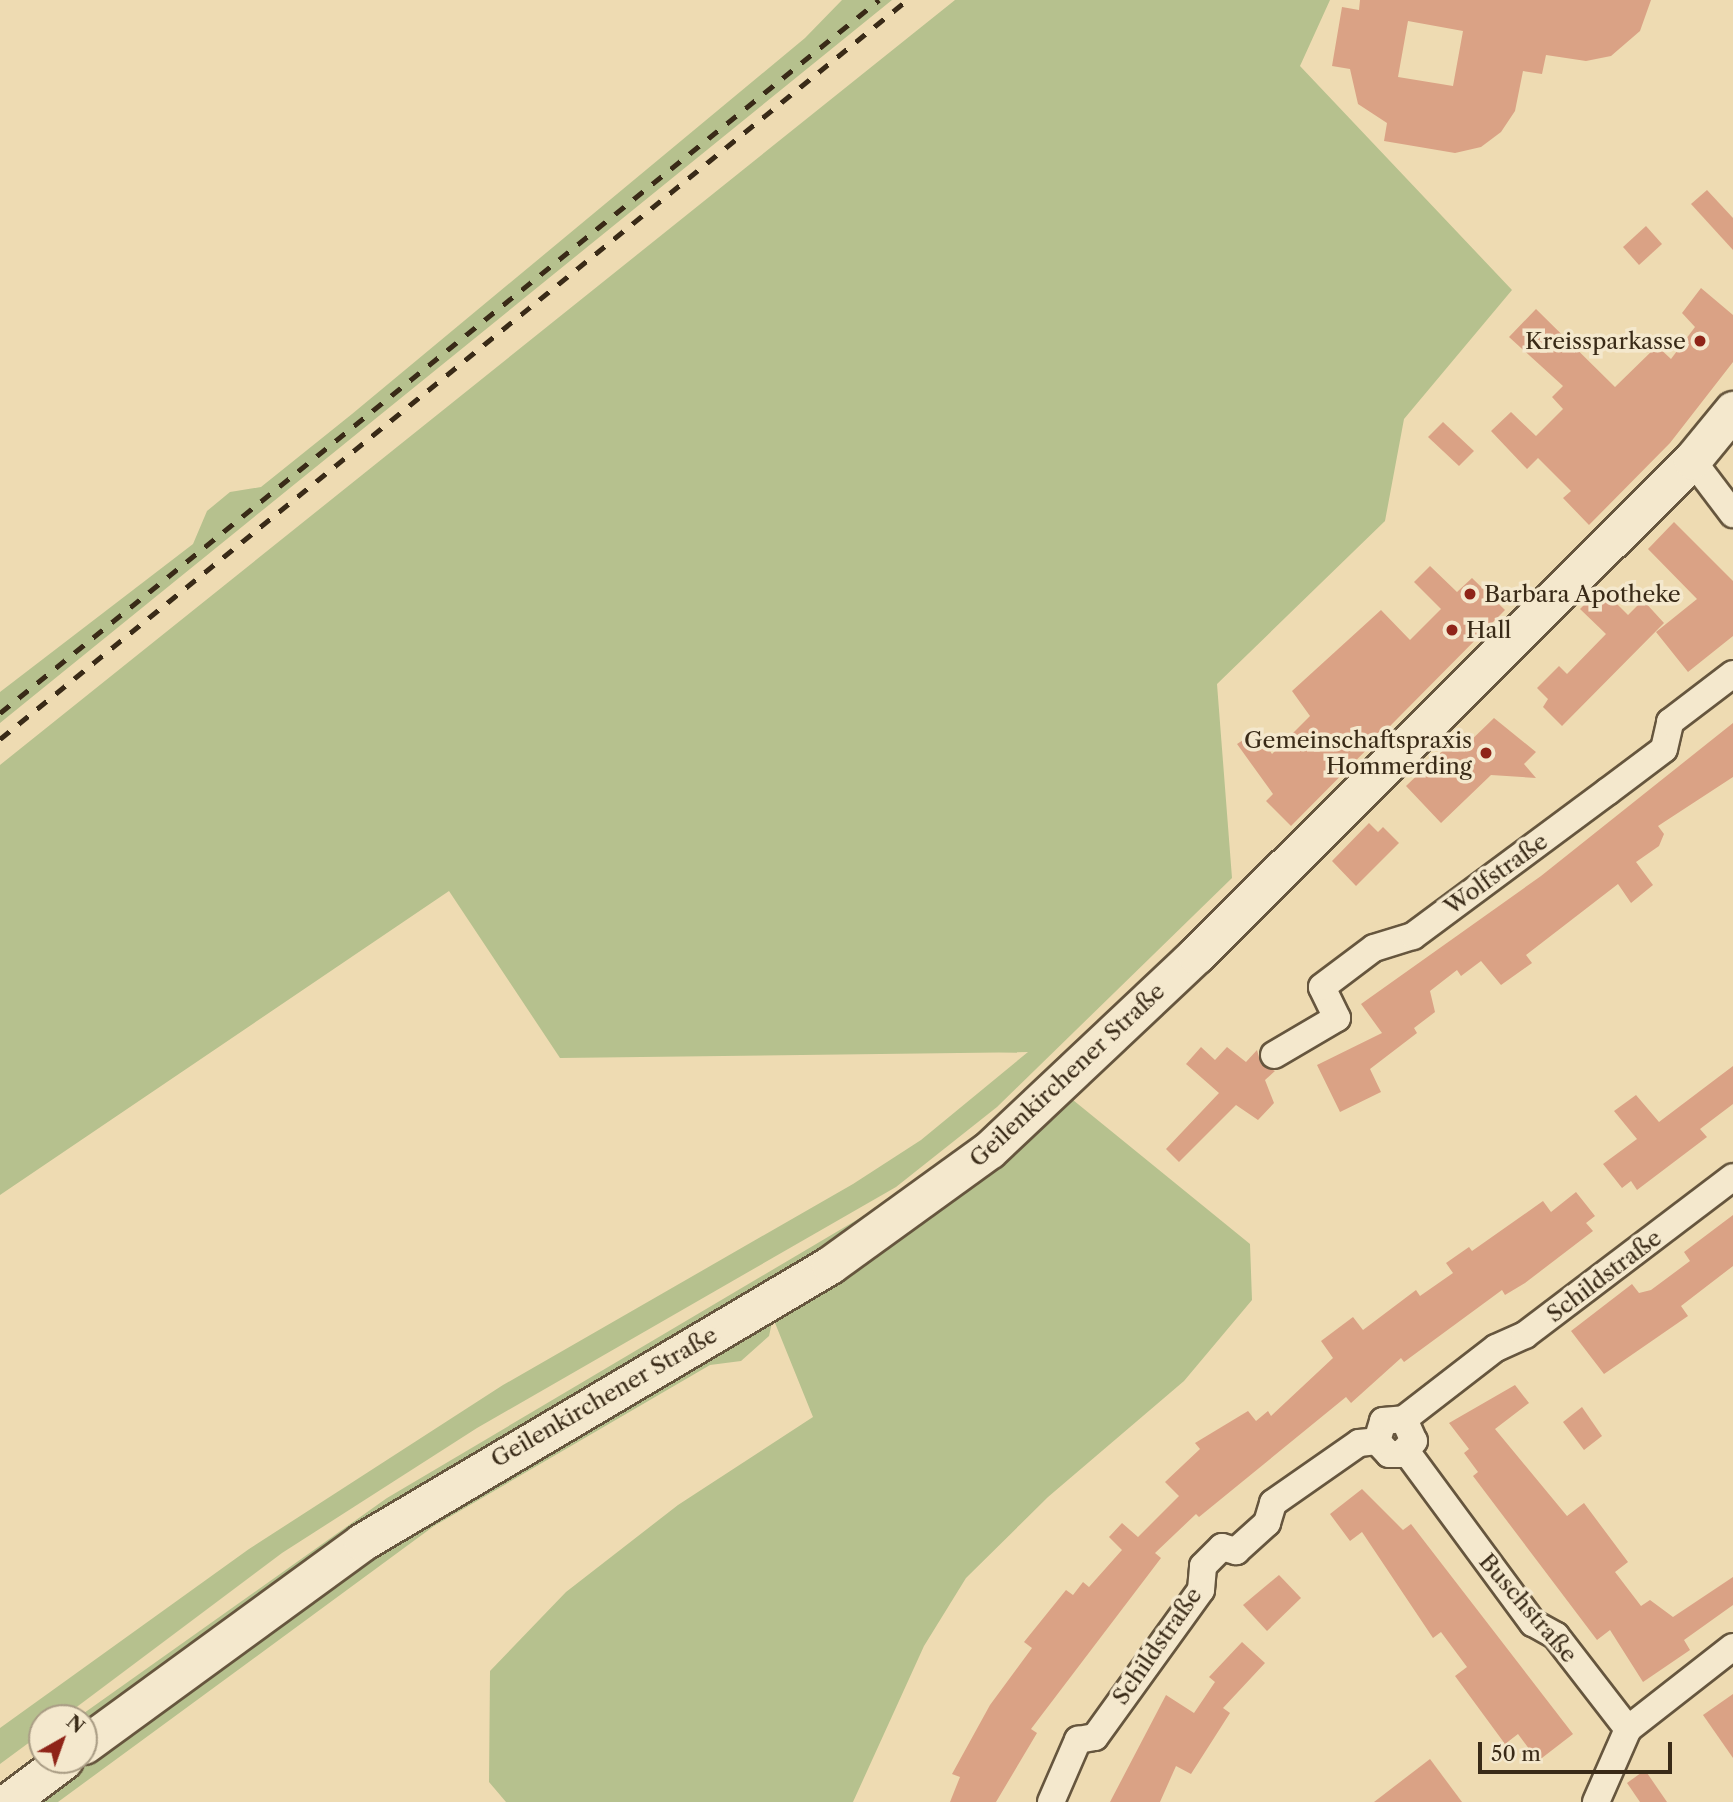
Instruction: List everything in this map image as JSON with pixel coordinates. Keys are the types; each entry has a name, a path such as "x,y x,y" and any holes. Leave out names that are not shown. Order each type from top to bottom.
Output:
{"main road":[{"name":"Geilenkirchener Straße","path":"98,1735 362,1542 831,1265 989,1150 1196,955 1692,460 1733,410"},
{"name":"Geilenkirchener Straße","path":"8,1802 45,1774"}],"street":[{"path":"1692,460 1733,514"},
{"name":"Wolfstraße","path":"1274,1055 1337,1018 1322,986 1374,948 1413,936 1625,778 1664,748 1670,722 1733,674"},
{"name":"Schildstraße","path":"1051,1802 1078,1740 1095,1737 1201,1590 1203,1566 1222,1547 1236,1551 1267,1523 1273,1503 1359,1443 1377,1441 1384,1421 1404,1419 1733,1177"},
{"path":"1377,1441 1389,1454 1406,1451 1414,1434 1404,1419"},
{"name":"Buschstraße","path":"1406,1451 1533,1623 1556,1636 1628,1729"},
{"path":"1595,1802 1628,1729 1733,1647"}],"green space":[{"path":"842,0 892,0 0,723 0,692 193,544 207,511 230,492 261,487 352,414 805,38"},
{"path":"955,0 1330,0 1300,66 1512,290 1404,419 1385,521 1217,684 1232,878 997,1107 896,1187 477,1428 282,1553 81,1704 33,1704 249,1549 503,1385 853,1184 921,1140 1028,1052 560,1058 449,891 0,1195 0,765"},
{"path":"1061,1054 1066,1060 1018,1108 912,1195 407,1496 242,1605 98,1714 97,1704 387,1498 909,1189 981,1134"},
{"path":"1073,1100 1250,1244 1252,1300 1184,1381 1048,1497 966,1578 924,1646 853,1802 506,1802 489,1782 490,1671 566,1592 678,1505 813,1417 773,1318 769,1336 741,1361 710,1365 434,1526 98,1773 98,1750 371,1551 870,1258 965,1190"},
{"path":"28,1708 28,1743 0,1764 0,1728"},
{"path":"65,1774 96,1774 58,1802 27,1802"}],"building":[{"path":"1360,0 1651,0 1640,31 1611,56 1586,61 1546,55 1542,74 1523,71 1515,111 1501,132 1481,147 1455,153 1384,141 1387,123 1358,104 1350,69 1332,66 1342,7 1359,10","holes":["1408,21 1463,31 1453,86 1398,77"]},
{"path":"1707,190 1733,218 1733,250 1691,204"},
{"path":"1646,226 1662,244 1639,265 1623,247"},
{"path":"1701,288 1733,315 1733,362 1670,443 1589,525 1563,498 1571,491 1538,458 1527,469 1491,431 1511,412 1536,436 1563,409 1552,397 1563,386 1509,337 1536,309 1615,387 1657,346 1671,359 1695,327 1682,313"},
{"path":"1443,422 1474,451 1459,466 1428,437"},
{"path":"1674,522 1733,581 1733,636 1688,672 1656,632 1697,599 1648,549"},
{"path":"1430,566 1457,592 1472,578 1505,610 1291,826 1266,801 1273,794 1237,744 1257,731 1272,754 1310,716 1292,691 1381,610 1410,640 1441,609 1414,582"},
{"path":"1601,588 1628,615 1643,600 1664,623 1562,726 1543,707 1548,699 1537,688 1559,666 1567,674 1606,634 1580,609"},
{"path":"1494,718 1536,752 1524,764 1536,778 1491,775 1441,823 1406,786 1453,741 1461,750"},
{"path":"1733,723 1733,777 1658,826 1664,834 1659,846 1636,862 1653,885 1631,903 1618,884 1526,955 1532,963 1501,985 1481,961 1461,976 1457,970 1430,991 1435,1012 1414,1028 1417,1033 1370,1069 1381,1092 1340,1112 1317,1065 1382,1033 1361,1004 1541,876"},
{"path":"1369,823 1378,832 1383,827 1399,843 1356,886 1332,861"},
{"path":"1201,1047 1215,1060 1227,1047 1246,1062 1257,1050 1261,1064 1275,1071 1265,1080 1274,1103 1258,1120 1236,1105 1179,1162 1166,1149 1219,1093 1186,1064"},
{"path":"1733,1066 1733,1104 1700,1129 1707,1137 1637,1190 1631,1181 1622,1188 1603,1164 1637,1139 1614,1111 1636,1095 1659,1122"},
{"path":"1576,1192 1595,1216 1586,1223 1593,1231 1525,1283 1505,1295 1502,1290 1404,1362 1401,1358 1351,1403 1346,1397 1199,1517 1196,1514 1155,1553 1161,1558 1031,1729 1037,1733 996,1802 950,1802 960,1777 952,1774 990,1705 1032,1648 1024,1642 1066,1590 1073,1595 1083,1582 1089,1587 1122,1550 1109,1537 1122,1523 1138,1537 1179,1496 1165,1482 1200,1449 1195,1443 1248,1411 1256,1421 1268,1411 1271,1416 1333,1358 1321,1341 1353,1317 1363,1330 1416,1290 1420,1296 1453,1273 1446,1263 1469,1247 1472,1251 1543,1201 1551,1212"},
{"path":"1733,1215 1733,1266 1681,1306 1688,1316 1604,1374 1571,1331 1632,1284 1639,1293 1651,1290 1690,1261 1684,1252"},
{"path":"1515,1385 1529,1403 1495,1429 1567,1516 1584,1503 1628,1562 1615,1572 1641,1606 1650,1600 1673,1617 1733,1577 1733,1605 1684,1640 1690,1650 1643,1682 1610,1630 1597,1640 1473,1476 1478,1472 1464,1453 1469,1449 1449,1423"},
{"path":"1582,1407 1602,1436 1584,1450 1563,1422"},
{"path":"1362,1489 1403,1530 1411,1524 1573,1734 1538,1761 1518,1734 1505,1744 1455,1676 1467,1667 1441,1632 1433,1638 1362,1532 1350,1541 1330,1514"},
{"path":"1279,1575 1301,1598 1267,1631 1243,1605"},
{"path":"1242,1642 1265,1663 1223,1708 1230,1713 1191,1774 1176,1766 1160,1802 1110,1802 1166,1695 1194,1713 1215,1682 1209,1677"},
{"path":"1733,1694 1733,1758 1703,1715"},
{"path":"1430,1759 1462,1802 1374,1802"},
{"path":"1645,1770 1667,1802 1640,1802 1627,1783"}],"railway":[{"path":"0,713 879,0"},
{"path":"0,739 907,0"}],"place":[{"name":"Kreissparkasse","path":"1700,341"},
{"name":"Barbara Apotheke","path":"1470,594"},
{"name":"Hall","path":"1452,630"},
{"name":"Gemeinschaftspraxis Hommerding","path":"1486,753"}]}
